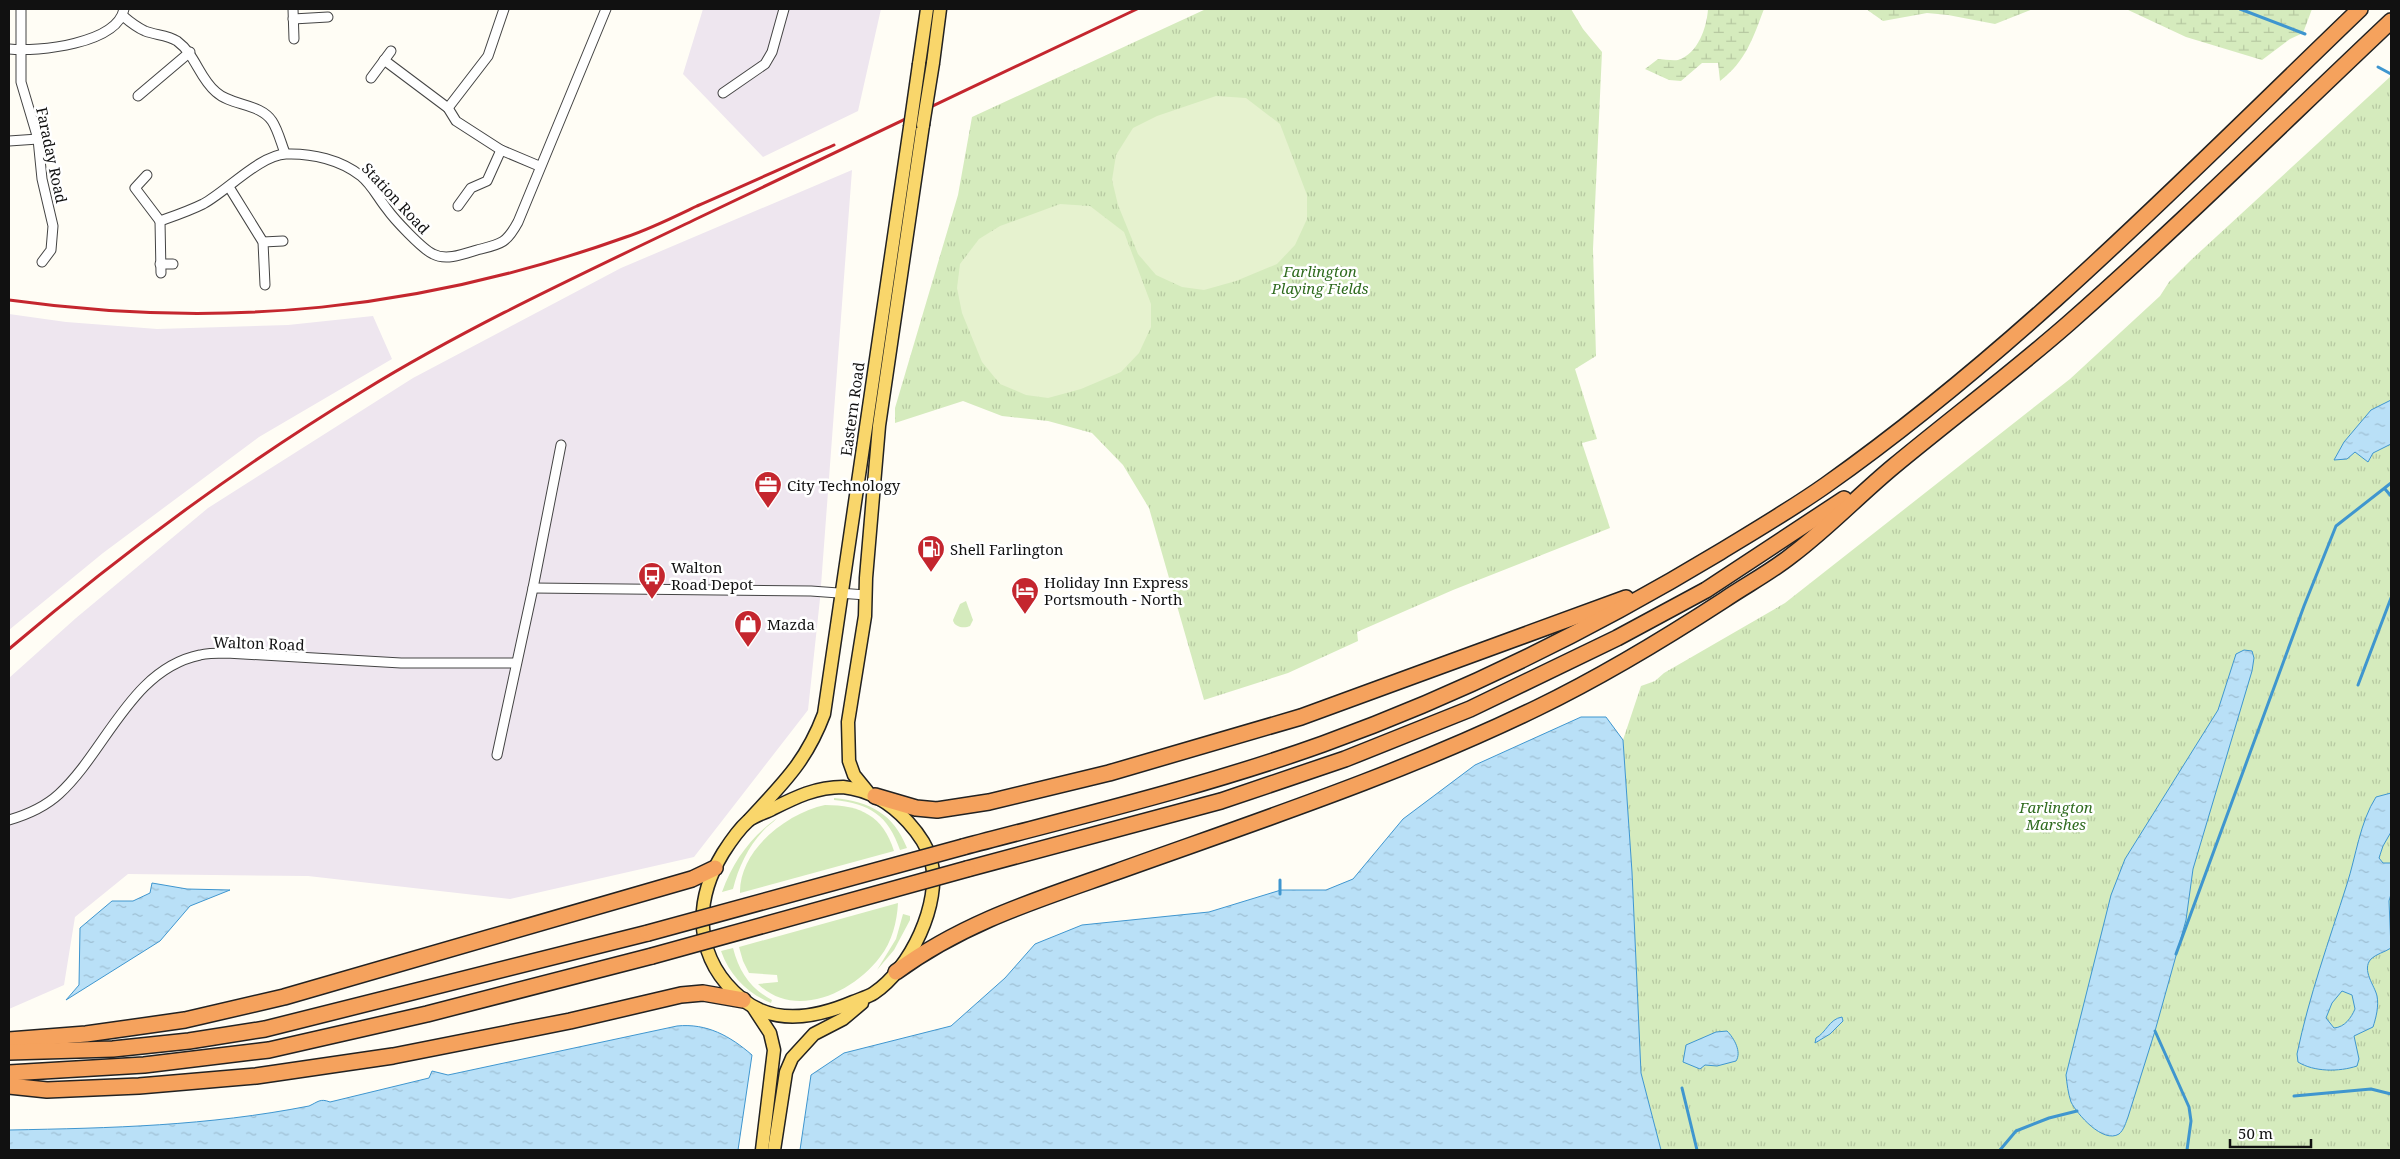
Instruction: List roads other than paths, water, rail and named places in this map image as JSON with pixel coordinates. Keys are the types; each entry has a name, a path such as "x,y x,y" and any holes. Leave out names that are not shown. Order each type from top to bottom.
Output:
{"highway":[{"path":"9,1052 113,1049 189,1042 265,1029 648,933 1229,775 1323,744 1412,710 1565,641 1672,581 1825,486 1958,385 2056,300 2360,9"},
{"path":"896,972 917,956 953,936 1020,904 1364,783 1539,707 1639,652 1791,556 1893,466 1984,395 2069,323 2391,21"},
{"path":"9,1073 144,1065 269,1050 427,1014 652,956 1221,800 1345,759 1470,709 1617,638 1706,590 1893,466"},
{"path":"871,794 916,808 937,810 989,802 1109,773 1301,717 1672,581"},
{"path":"9,1040 86,1034 185,1020 284,997 692,879 715,868"},
{"path":"9,1086 46,1090 138,1086 256,1076 403,1054 570,1021 681,995 702,993 747,1002"}],"main road":[{"name":"Eastern Road","path":"747,1002 714,967 704,937 702,913 708,882 715,868 738,831 800,764 818,730 824,714 834,633 843,593 927,9"},
{"name":"Eastern Road","path":"871,794 851,768 847,752 847,740 866,595 875,454 940,9"},
{"path":"750,819 800,795 822,788 843,787 871,794 898,812 920,836 927,850 932,870 931,893 923,927 914,946 896,972 843,1019 814,1034 792,1058 786,1072 774,1150"},
{"path":"747,1002 776,1014 802,1017 825,1013 873,993"},
{"path":"747,1002 765,1022 774,1043 774,1060 762,1150"}],"street":[{"name":"Faraday Road","path":"20,9 21,82 38,139 42,178 53,226 52,250 42,262"},
{"path":"293,9 294,39"},
{"path":"448,108 488,56 504,9"},
{"name":"Station Road","path":"160,221 202,204 229,187 258,164 285,153 314,156 344,164 362,177 376,192 387,209 433,255 450,257 497,245 509,238 518,222 539,166 606,9"},
{"path":"723,93 765,64 772,52 784,9"},
{"path":"9,49 20,50 64,45 92,38 112,28 124,12 134,26 176,40 190,52 207,83 216,93 228,100 260,111 268,116 273,122 285,153"},
{"path":"293,19 328,17"},
{"path":"371,78 391,51"},
{"path":"138,96 190,52"},
{"path":"384,60 448,108 456,121 501,150 539,166"},
{"path":"9,140 38,139"},
{"path":"458,206 471,188 487,181 501,150"},
{"path":"147,175 135,188 160,221 161,268 172,264"},
{"path":"229,187 264,242 265,285"},
{"path":"264,242 283,241"},
{"path":"497,755 561,445"},
{"path":"533,588 843,593 866,595"},
{"name":"Walton Road","path":"9,820 37,808 58,795 87,764 140,692 167,669 200,655 226,652 401,664 516,663"}],"water":[{"path":"2391,400 2391,444 2373,453 2368,462 2355,452 2347,459 2334,460 2344,442 2371,410"},
{"path":"2244,650 2252,651 2254,658 2252,671 2193,869 2186,920 2155,1031 2125,1126 2119,1134 2113,1136 2106,1135 2091,1126 2074,1107 2069,1095 2066,1075 2111,895 2125,859 2218,710 2236,654"},
{"path":"1581,717 1606,717 1623,740 1632,872 1641,1073 1661,1150 800,1150 811,1075 844,1053 951,1026 1005,978 1035,944 1082,925 1209,912 1281,890 1326,890 1353,879 1403,819 1475,765"},
{"path":"2391,793 2391,832 2379,858 2383,863 2391,863 2391,894 2389,901 2391,948 2373,957 2368,963 2367,968 2377,996 2376,1016 2373,1027 2354,1036 2359,1059 2357,1066 2335,1070 2311,1068 2298,1062 2297,1054 2307,1011 2347,884 2362,828 2376,797","holes":["2342,991 2352,995 2355,1009 2344,1024 2334,1028 2326,1018 2332,1003"]},
{"path":"152,883 187,889 230,890 190,906 160,941 66,1000 79,985 80,928 112,901 133,901 150,893"},
{"path":"1842,1017 1843,1021 1830,1034 1815,1043 1816,1038 1834,1020"},
{"path":"677,1026 698,1027 718,1032 752,1055 738,1150 9,1150 9,1130 159,1125 271,1113 309,1106 321,1100 330,1102 429,1078 432,1071 448,1075"},
{"path":"1727,1031 1735,1041 1738,1049 1736,1061 1717,1066 1705,1065 1700,1069 1683,1062 1686,1045 1716,1032"}],"waterway":[{"path":"2240,9 2305,34"},
{"path":"2378,67 2391,74"},
{"path":"2176,954 2304,606 2336,526 2391,483"},
{"path":"2385,489 2391,496"},
{"path":"2358,685 2391,598"},
{"path":"1280,880 1280,894"},
{"path":"2155,1031 2189,1107 2191,1121 2187,1150"},
{"path":"1682,1088 1697,1150"},
{"path":"2294,1096 2371,1089 2391,1094"},
{"path":"2000,1150 2016,1131 2049,1118 2077,1111"}],"railway":[{"path":"9,649 94,579 181,513 316,420 403,367 568,281 1137,9"},
{"path":"9,300 89,309 167,313 245,312 322,307 398,297 474,282 550,262 626,237 653,227 834,145"}],"place":[{"name":"City Technology","path":"768,509"},
{"name":"Shell Farlington","path":"931,573"},
{"name":"Walton Road Depot","path":"652,600"},
{"name":"Holiday Inn Express Portsmouth - North","path":"1025,615"},
{"name":"Mazda","path":"748,648"}],"park label":[{"name":"Farlington Playing Fields","path":"1320,280"},
{"name":"Farlington Marshes","path":"2056,816"}]}
